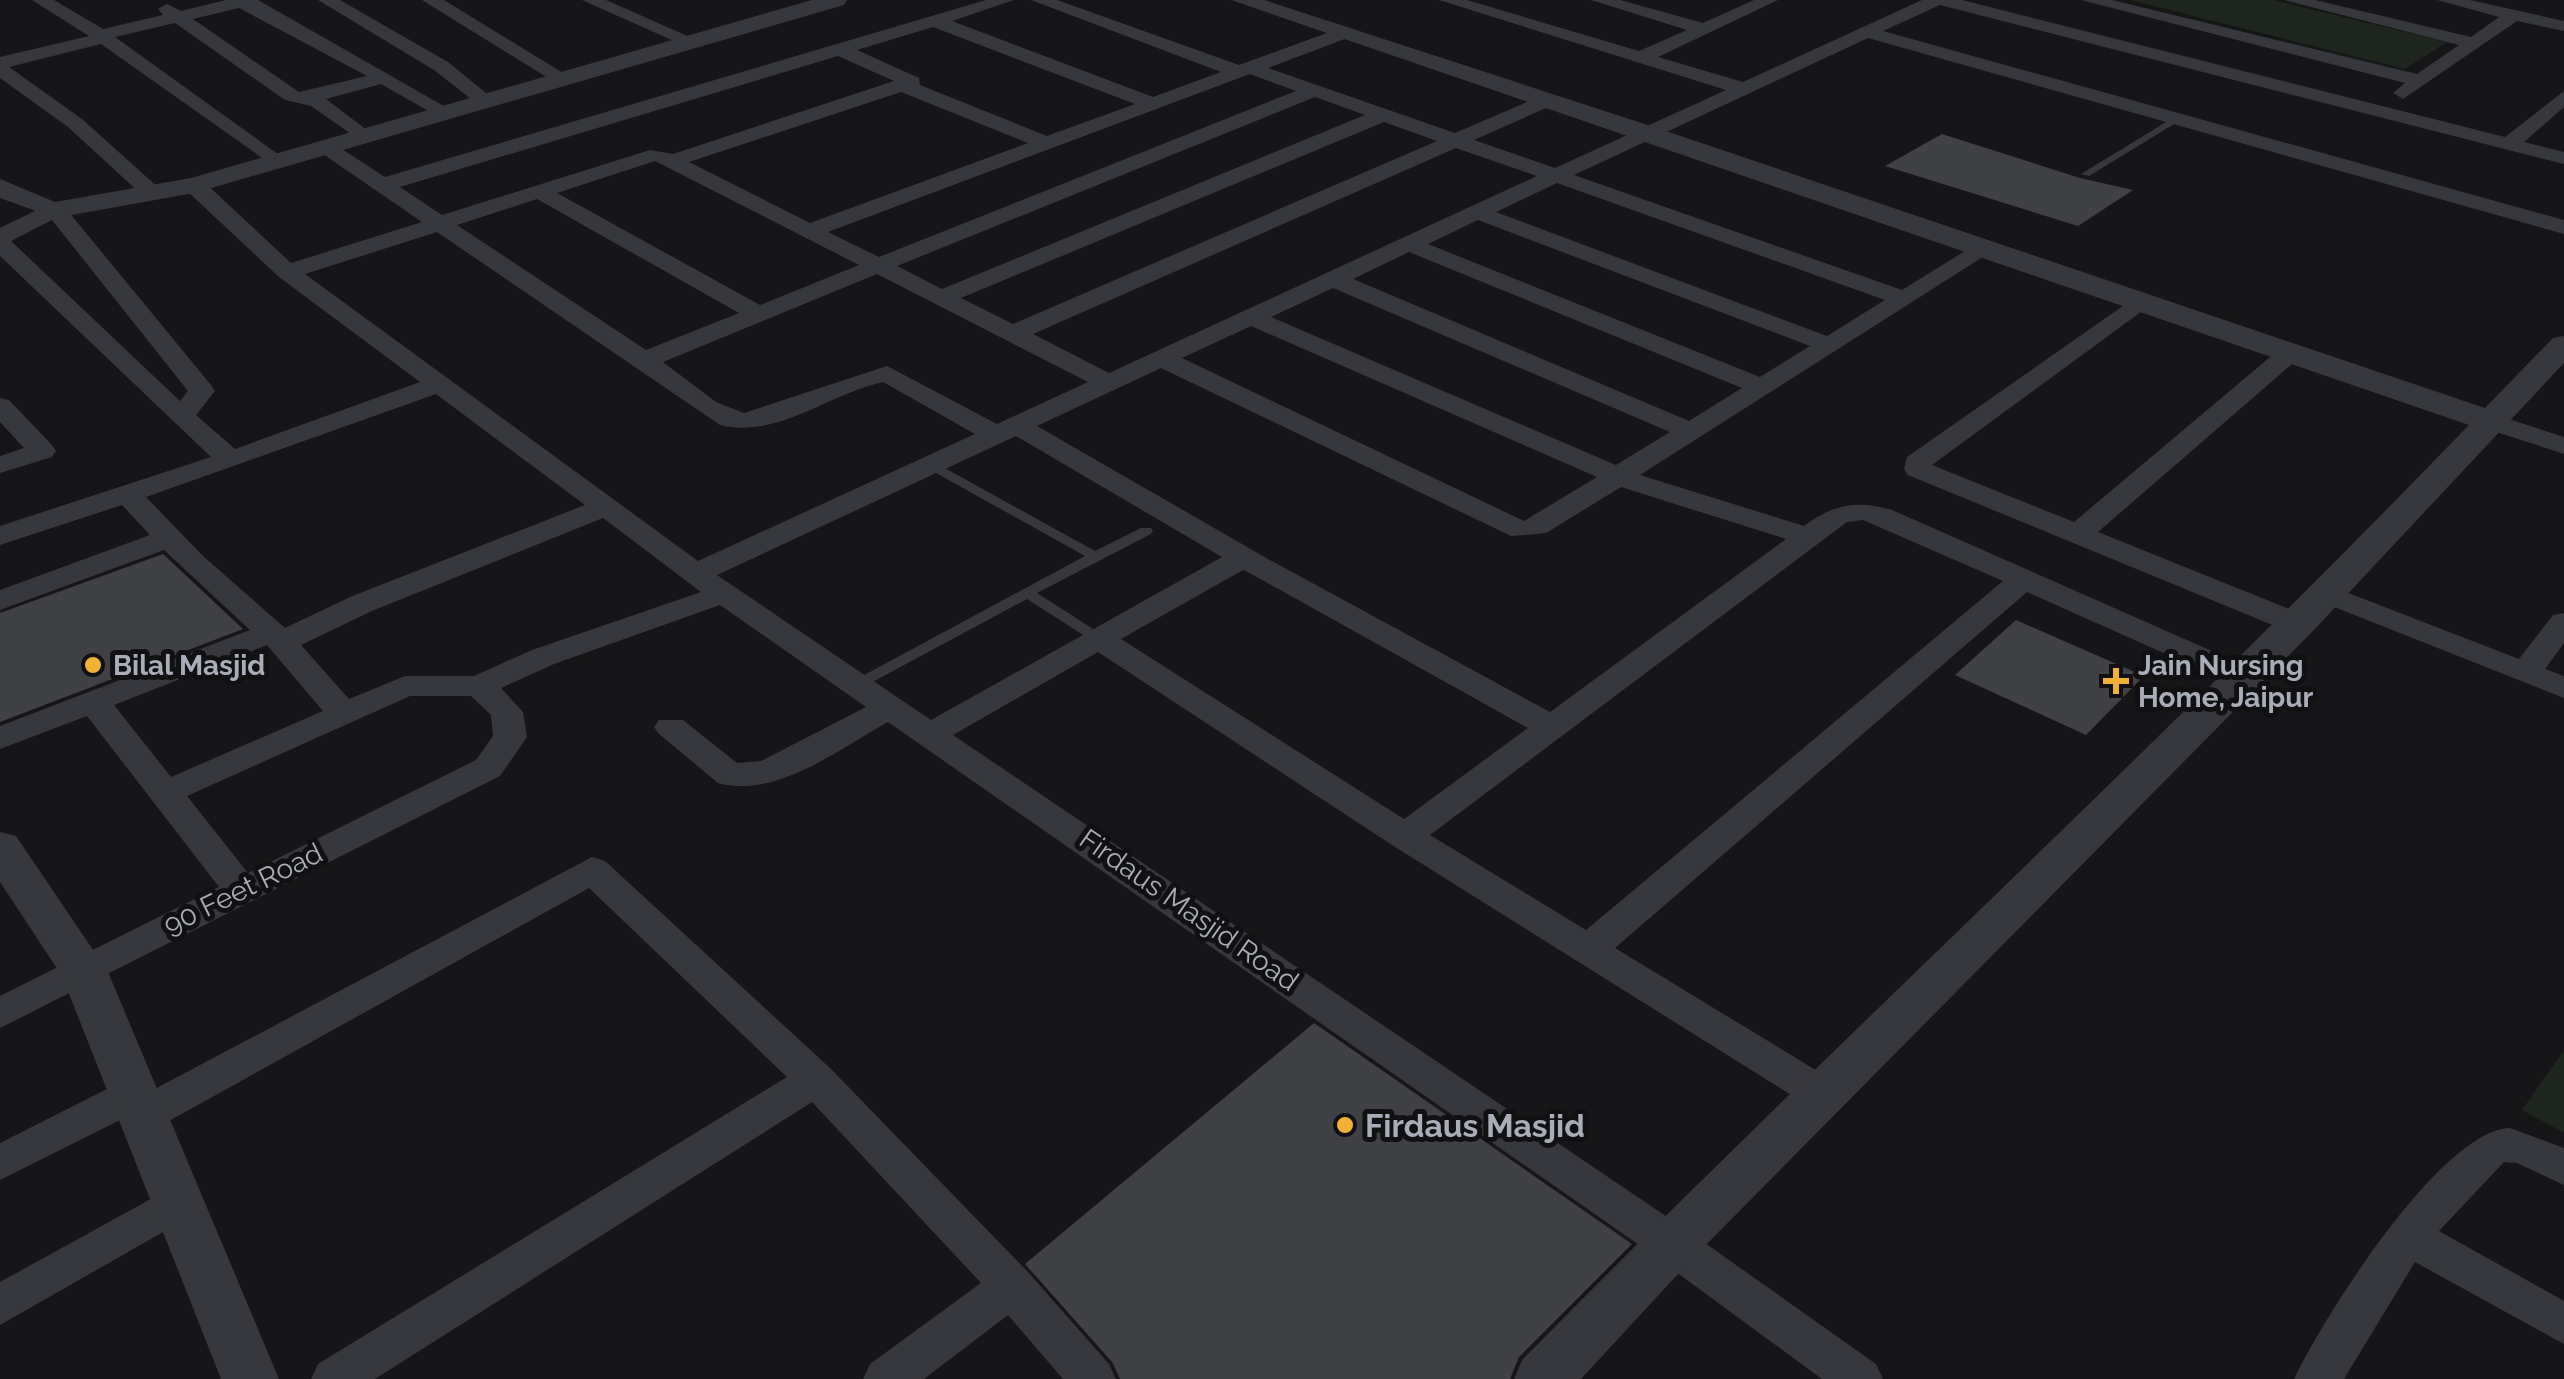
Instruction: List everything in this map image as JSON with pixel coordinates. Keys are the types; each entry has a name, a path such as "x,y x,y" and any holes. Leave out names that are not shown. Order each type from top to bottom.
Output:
{"street":[{"path":"42,0 275,162"},
{"path":"156,0 292,96 317,101 364,137"},
{"path":"327,0 441,66 487,102"},
{"path":"430,0 605,123 664,158 1110,384"},
{"path":"591,0 692,42"},
{"path":"232,459 181,416 0,240 54,210 194,185 538,87 569,95 692,42 836,0"},
{"path":"384,185 605,123 1005,0"},
{"path":"1040,0 1385,114 1904,298"},
{"path":"1242,0 1651,134 2564,446"},
{"path":"1448,0 1742,88"},
{"path":"1600,0 1704,29"},
{"path":"1640,58 1767,0"},
{"path":"164,793 405,686 450,682 479,686 710,581 1006,430 1939,0 2564,158"},
{"path":"2090,0 2421,80"},
{"path":"2293,0 2474,43"},
{"path":"2446,0 2564,26"},
{"path":"0,66 242,1 285,21 446,114"},
{"path":"2029,22 2060,8"},
{"path":"2378,111 2514,15"},
{"path":"934,21 1154,104"},
{"path":"1869,33 2564,227"},
{"path":"809,231 1344,34"},
{"path":"287,272 912,82 839,49"},
{"path":"0,66 75,123 150,190"},
{"path":"304,99 380,78"},
{"path":"902,86 1047,143"},
{"path":"644,360 874,264 1314,90"},
{"path":"2509,144 2564,97"},
{"path":"1012,334 1548,100"},
{"path":"941,298 1385,114"},
{"path":"327,148 730,419 764,416 866,376 887,374 1006,430 1552,726"},
{"path":"194,185 287,272 606,507 1672,1244 1859,1379"},
{"path":"0,186 32,204 54,210 202,390 181,416"},
{"path":"540,192 759,314"},
{"path":"1480,213 1829,346"},
{"path":"1410,245 1762,387"},
{"path":"1164,359 1521,530 1536,527 1619,477 1986,248"},
{"path":"1336,280 1690,431"},
{"path":"2140,301 1917,463 1918,469 2077,535 2564,688"},
{"path":"1254,318 1619,477 1805,536"},
{"path":"2077,535 2290,352"},
{"path":"1543,1379 1672,1244 2244,677 2490,421 2558,361"},
{"path":"0,536 440,384"},
{"path":"0,406 42,451 0,465"},
{"path":"127,494 168,538 276,637 344,714"},
{"path":"0,738 276,637 606,507"},
{"path":"1406,836 1839,514 1864,511 2244,677"},
{"path":"0,601 168,538"},
{"path":"932,733 1096,636 1244,558"},
{"name":"Firdaus Masjid Road","path":"710,581 1672,1244"},
{"path":"1589,949 2022,581"},
{"path":"2525,673 2564,622"},
{"path":"1096,636 1406,836 1822,1094"},
{"name":"90 Feet Road","path":"0,1013 488,768 510,738 507,712 479,686"},
{"path":"93,702 242,891"},
{"path":"671,727 730,775 768,772 893,706"},
{"path":"1,852 84,972 250,1379"},
{"path":"0,1164 138,1105 592,870 816,1079 1012,1286 1092,1379"},
{"path":"335,1379 816,1079"},
{"path":"2318,1379 2407,1236 2491,1148 2504,1143 2525,1147 2564,1168"},
{"path":"0,1304 178,1202"},
{"path":"2407,1236 2564,1324"},
{"path":"887,1379 1012,1286"}],"lane":[{"path":"2086,174 2176,119"},
{"path":"932,465 1095,556"},
{"path":"860,683 1146,531"},
{"path":"1028,593 1096,636"}],"shaded area":[{"path":"2130,0 2273,0 2447,42 2405,69"},
{"path":"2564,1050 2564,1133 2522,1110"}],"building":[{"path":"1942,134 2080,178 2133,190 2078,226 1885,166"},
{"name":"Bilal Masjid","path":"163,554 243,629 0,722 0,613"},
{"path":"2016,620 2144,676 2086,735 1955,675"},
{"name":"Firdaus Masjid","path":"1314,1023 1632,1244 1519,1357 1510,1379 1120,1379 1112,1362 1025,1264"}],"place":[{"name":"Bilal Masjid","path":"93,665"},
{"name":"Jain Nursing Home, Jaipur","path":"2116,681"},
{"name":"Firdaus Masjid","path":"1345,1125"}]}
